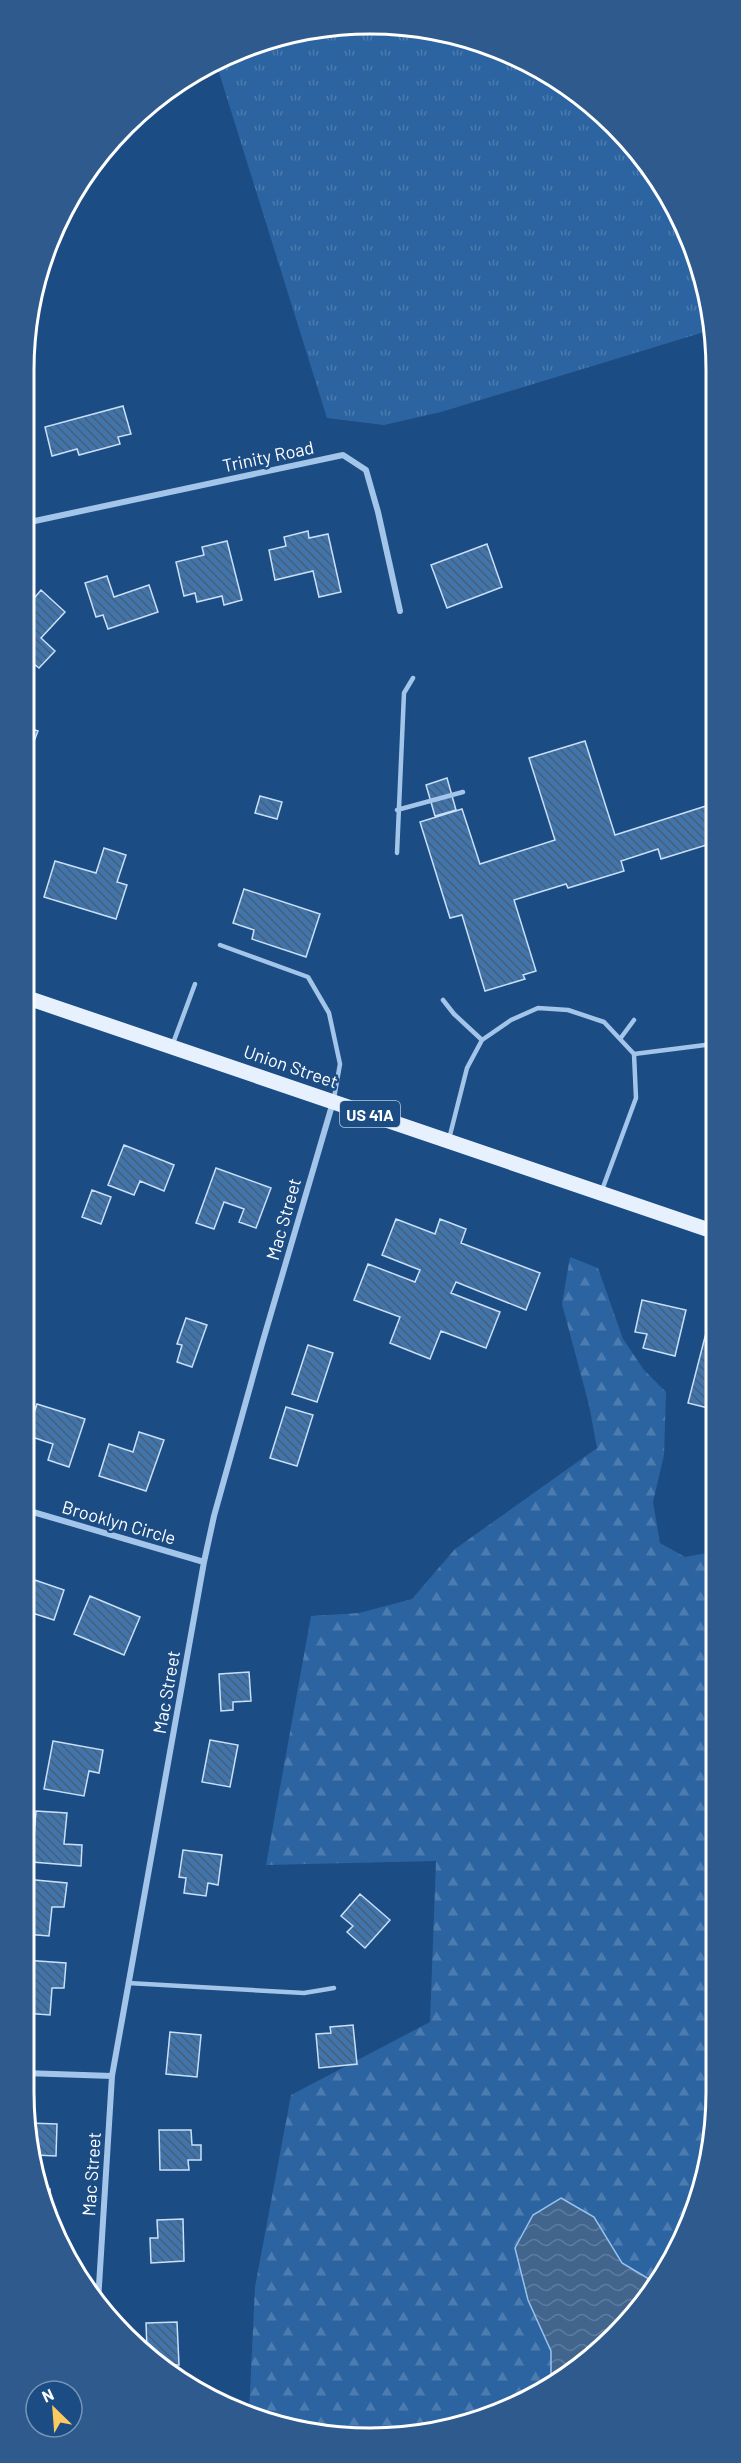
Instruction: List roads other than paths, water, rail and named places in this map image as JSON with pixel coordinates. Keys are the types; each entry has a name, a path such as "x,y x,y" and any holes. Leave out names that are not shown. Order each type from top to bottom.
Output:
{"main road":[{"name":"Union Street","path":"34,1000 706,1229"}],"street":[{"name":"Trinity Road","path":"34,521 344,455 366,470 378,512 400,611"},
{"name":"Mac Street","path":"99,2290 112,2076 204,1562 214,1516 255,1367 333,1101"},
{"name":"Brooklyn Circle","path":"34,1512 204,1562"},
{"path":"34,2073 112,2076"}],"lane":[{"path":"397,853 397,810 404,693 413,678"},
{"path":"397,810 463,792"},
{"path":"220,945 308,976 329,1013 340,1064 333,1101"},
{"path":"172,1046 195,984"},
{"path":"443,1000 454,1014 482,1040"},
{"path":"448,1140 467,1068 482,1040 511,1020 538,1008 568,1010 604,1022 634,1054 636,1098 601,1193"},
{"path":"620,1039 634,1020"},
{"path":"634,1054 706,1045"},
{"path":"129,1983 304,1994 334,1988"}],"water":[{"path":"561,2198 594,2217 622,2263 650,2279 608,2330 575,2359 551,2375 551,2351 528,2300 515,2248 533,2215"}]}
